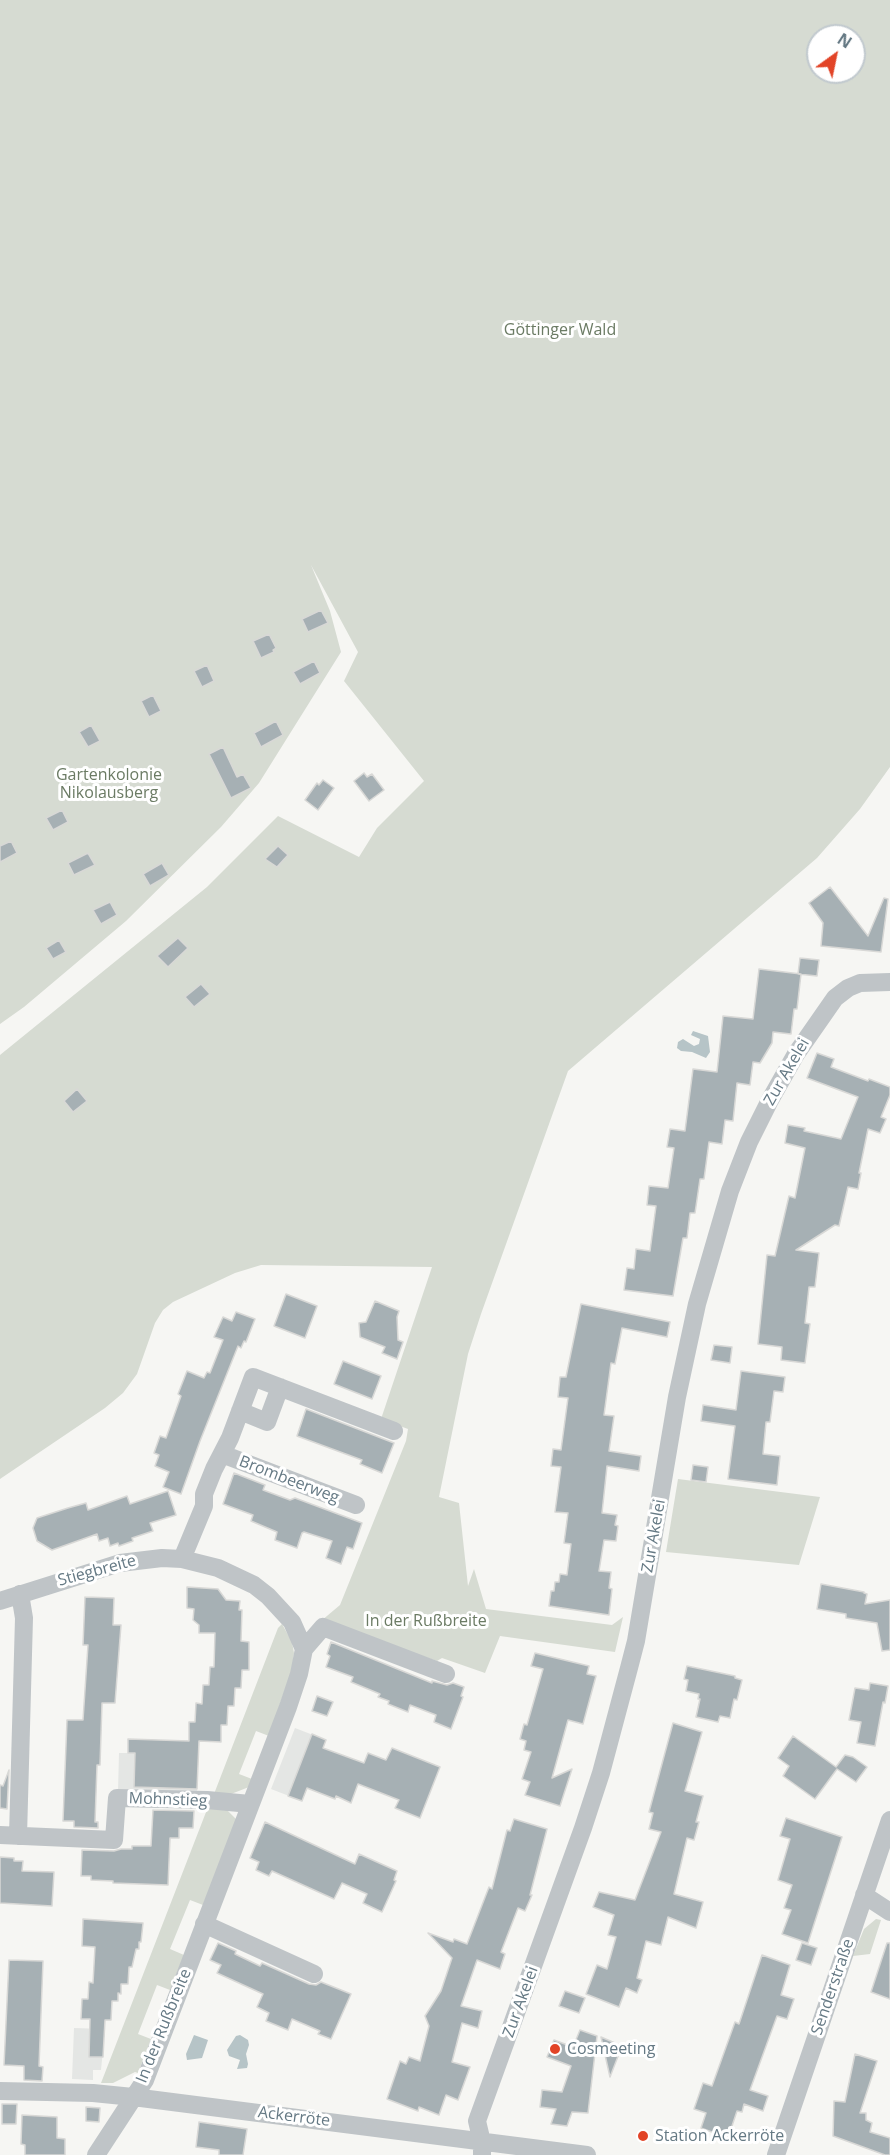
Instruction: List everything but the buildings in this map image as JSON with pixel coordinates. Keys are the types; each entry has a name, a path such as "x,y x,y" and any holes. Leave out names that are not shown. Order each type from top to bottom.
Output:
{"street":[{"name":"Zur Akelei","path":"482,2148 477,2121 583,1828 601,1773 636,1641 677,1397 697,1304 730,1191 749,1143 770,1100 796,1054 835,998 848,988 860,983 890,982"},
{"name":"Brombeerweg","path":"182,1559 204,1506 207,1486 253,1377 394,1431"},
{"path":"240,1411 267,1422 280,1387"},
{"name":"Brombeerweg","path":"222,1454 356,1505"},
{"name":"Stiegbreite","path":"0,1601 120,1563 150,1558 182,1559 236,1575 268,1596 292,1622 304,1649"},
{"name":"Mohnstieg","path":"20,1594 24,1618 9,1835 114,1840 117,1798 207,1800 250,1804"},
{"name":"In der Rußbreite","path":"96,2155 145,2080 299,1674 304,1649 323,1627 446,1674"},
{"name":"Senderstraße","path":"776,2155 890,1820"},
{"path":"864,1895 890,1912"},
{"path":"204,1924 314,1974"},
{"name":"Ackerröte","path":"0,2091 93,2093 133,2097 482,2148 587,2155"}],"shaded area":[{"path":"693,1031 708,1036 710,1052 706,1058 677,1048 678,1042 683,1039 694,1046 699,1044 700,1039 691,1035"},
{"path":"295,1728 326,1740 302,1801 271,1789"},
{"path":"128,1739 198,1741 197,1793 118,1791 119,1753 128,1753"},
{"path":"74,2028 105,2029 101,2070 93,2070 93,2080 72,2079"},
{"path":"194,2035 208,2040 202,2058 187,2060 186,2054"},
{"path":"240,2035 248,2040 246,2054 248,2064 247,2068 237,2069 240,2060 229,2056 227,2050 236,2036"}],"green space":[{"name":"Göttinger Wald","path":"0,0 890,0 890,767 860,809 817,858 568,1071 468,1354 439,1497 459,1503 468,1586 474,1569 486,1609 612,1625 623,1617 615,1652 500,1636 485,1673 442,1658 437,1661 321,1621 340,1605 406,1441 408,1429 381,1419 432,1267 261,1265 235,1273 173,1302 163,1310 155,1323 137,1374 123,1393 105,1408 0,1479 0,1055 207,887 278,816 359,857 377,828 424,781 344,681 358,652 311,565 330,611 341,652 259,783 221,827 126,921 24,1007 0,1024"},
{"path":"678,1479 820,1497 799,1565 666,1552"},
{"path":"282,1624 292,1642 294,1653 292,1669 269,1736 256,1731 239,1774 252,1779 249,1787 231,1794 214,1794 278,1628"},
{"path":"208,1807 224,1807 237,1820 203,1905 190,1900 170,1949 184,1955 170,1990 157,1985 138,2034 151,2039 138,2073 135,2072 113,2083 101,2083"},
{"path":"876,1919 881,1920 870,1954 853,1956 864,1929"}],"place":[{"name":"Cosmeeting","path":"555,2049"},
{"name":"Station Ackerröte","path":"643,2136"}],"park label":[{"name":"Gartenkolonie Nikolausberg","path":"109,784"}]}
